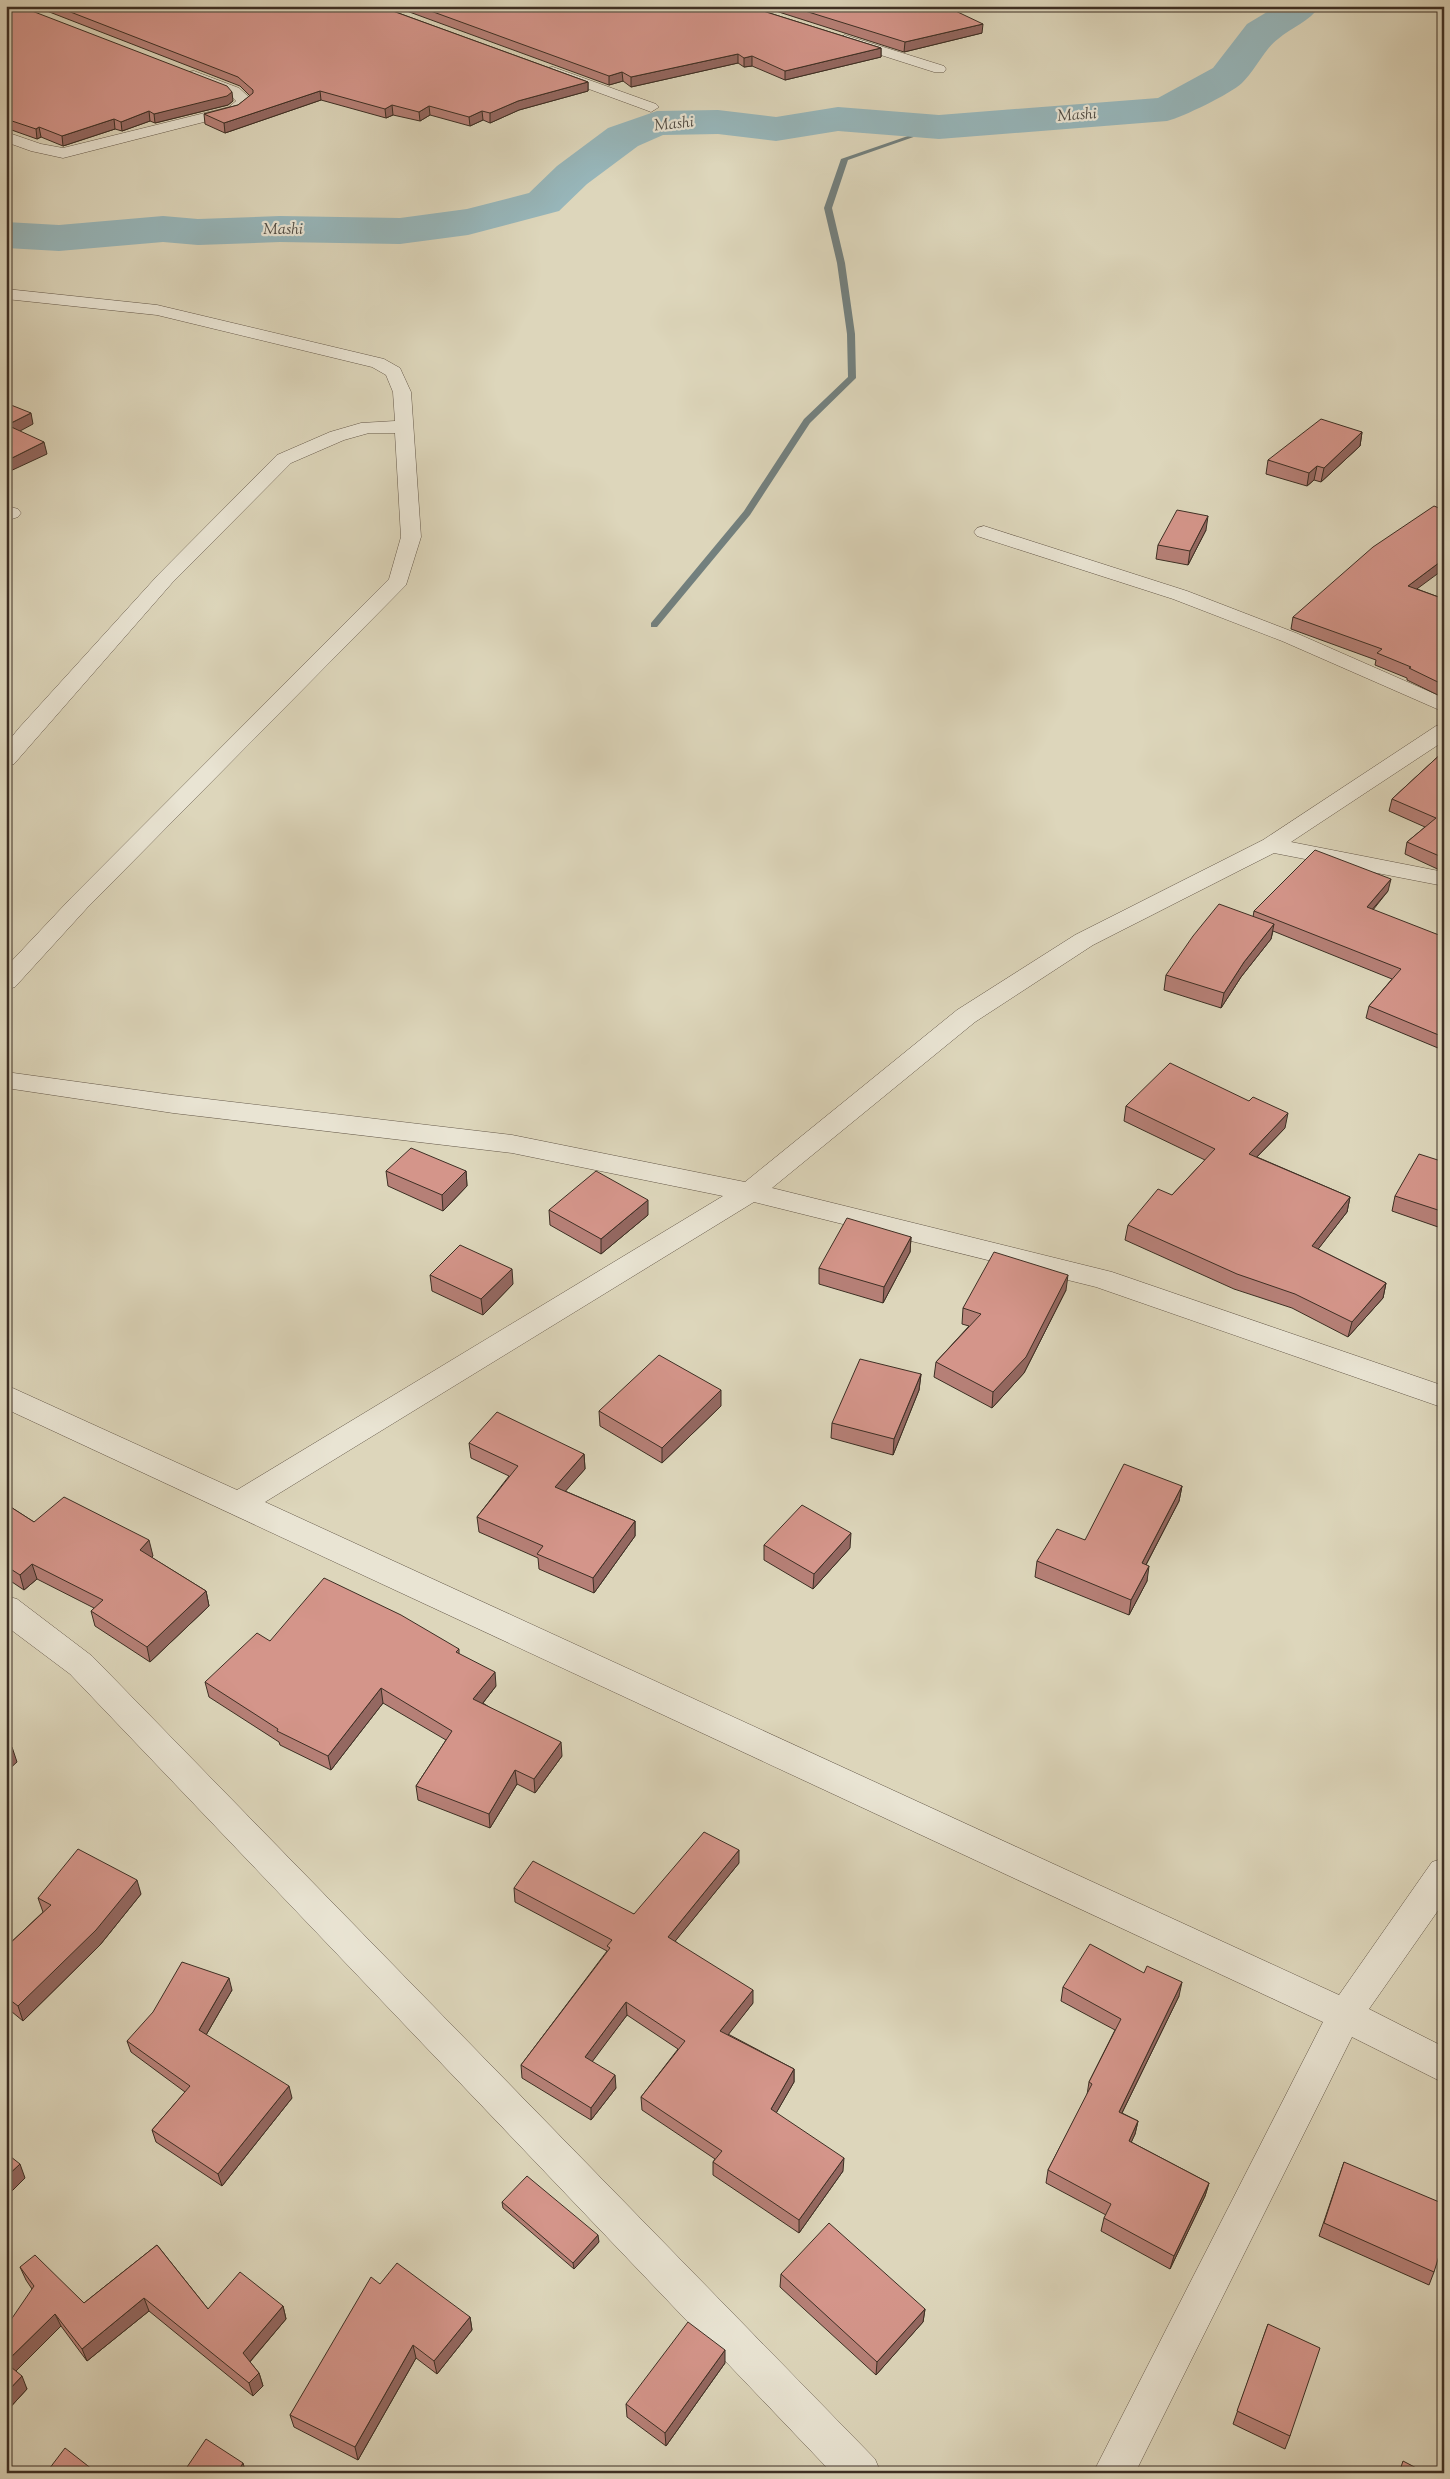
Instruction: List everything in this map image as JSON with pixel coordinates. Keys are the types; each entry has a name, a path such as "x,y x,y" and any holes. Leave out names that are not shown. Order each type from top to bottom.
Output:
{"street":[{"path":"834,36 939,68"},
{"path":"540,66 651,107"},
{"path":"6,137 37,148 63,153 92,148 234,110 246,101 234,91 180,70"},
{"path":"6,294 157,310 378,363 394,372 402,392 411,537 399,581 79,903 6,982"},
{"path":"6,760 27,733 165,579 284,459 337,436 368,427 404,427"},
{"path":"984,532 1180,595 1288,637 1444,706"},
{"path":"240,1503 750,1192 975,1010 1084,940 1271,845 1444,731"},
{"path":"1271,845 1444,879"},
{"path":"6,1080 173,1104 512,1144 750,1192 1102,1279 1444,1397"},
{"path":"6,1396 1345,2014 1444,2066"},
{"path":"6,1608 81,1665 861,2473"},
{"path":"1113,2473 1345,2014 1444,1873"}],"building":[{"path":"6,6 19,6 227,86 232,92 227,96 154,114 149,111 121,122 114,119 62,136 39,127 36,129 6,119"},
{"path":"55,6 379,6 588,82 518,101 490,113 482,111 469,117 429,106 419,112 392,105 385,109 320,91 224,123 204,114 238,105 253,93 253,90 238,77"},
{"path":"417,6 747,6 881,48 785,71 752,56 744,58 738,54 631,77 622,72 609,76"},
{"path":"789,6 945,6 983,24 905,42"},
{"path":"6,403 31,413 7,425 44,442 6,461"},
{"path":"1321,419 1362,432 1324,468 1317,466 1309,473 1268,460"},
{"path":"1434,506 1444,510 1444,559 1408,586 1444,599 1444,685 1409,668 1411,667 1377,653 1382,649 1293,617 1373,547"},
{"path":"1177,510 1208,516 1190,551 1158,545"},
{"path":"1444,751 1444,858 1407,842 1436,818 1392,799"},
{"path":"1315,850 1391,879 1367,907 1444,937 1444,1032 1441,1036 1369,1006 1401,969 1254,911"},
{"path":"1219,904 1274,924 1244,962 1224,993 1166,975 1193,936"},
{"path":"1170,1063 1249,1101 1253,1097 1288,1113 1249,1154 1350,1197 1312,1246 1386,1283 1352,1322 1295,1294 1237,1274 1128,1225 1158,1189 1172,1195 1215,1149 1126,1106"},
{"path":"411,1148 466,1171 442,1195 386,1171"},
{"path":"1419,1154 1444,1162 1444,1212 1395,1196"},
{"path":"596,1171 648,1200 601,1239 549,1210"},
{"path":"847,1218 911,1237 884,1287 819,1268"},
{"path":"460,1245 512,1269 481,1299 430,1275"},
{"path":"994,1252 1068,1275 1026,1357 993,1392 936,1362 981,1314 963,1308"},
{"path":"659,1355 721,1390 662,1448 599,1411"},
{"path":"860,1359 921,1374 894,1439 832,1423"},
{"path":"497,1412 584,1454 555,1487 635,1521 593,1578 537,1554 543,1546 477,1517 518,1466 469,1443"},
{"path":"1124,1464 1182,1486 1142,1563 1149,1566 1131,1600 1037,1561 1057,1529 1085,1540"},
{"path":"64,1497 149,1540 140,1550 206,1591 147,1647 91,1611 103,1600 32,1564 20,1575 6,1566 6,1504 34,1522"},
{"path":"802,1505 851,1533 814,1574 764,1545"},
{"path":"324,1578 401,1615 459,1649 456,1652 495,1672 473,1699 561,1742 534,1779 515,1770 489,1814 416,1786 452,1731 381,1688 328,1756 277,1731 278,1729 205,1682 257,1633 270,1641"},
{"path":"6,1743 12,1747 6,1753"},
{"path":"704,1832 739,1850 668,1937 753,1990 720,2031 794,2069 771,2109 844,2158 799,2220 713,2162 722,2151 641,2097 685,2041 626,2002 585,2057 615,2075 591,2108 521,2065 610,1948 607,1946 612,1940 514,1888 533,1861 634,1914"},
{"path":"78,1849 137,1880 96,1930 18,2006 6,1997 6,1947 51,1905 38,1898"},
{"path":"1090,1944 1144,1973 1147,1966 1182,1982 1119,2112 1138,2121 1129,2141 1209,2183 1174,2256 1104,2218 1111,2204 1048,2170 1092,2084 1089,2082 1121,2019 1063,1987"},
{"path":"182,1962 229,1978 199,2030 289,2086 218,2174 152,2130 190,2086 127,2041 153,2012"},
{"path":"6,2153 20,2164 6,2177"},
{"path":"1344,2162 1444,2204 1444,2240 1434,2272 1324,2223"},
{"path":"527,2176 598,2235 573,2263 502,2202"},
{"path":"829,2223 925,2309 877,2362 781,2274"},
{"path":"157,2245 208,2309 240,2272 283,2306 243,2353 259,2373 249,2383 144,2298 82,2349 55,2314 6,2362 6,2327 34,2286 20,2267 35,2255 84,2303"},
{"path":"397,2263 470,2317 434,2361 413,2345 355,2447 290,2415 371,2277 380,2284"},
{"path":"688,2322 725,2350 665,2433 626,2404"},
{"path":"1268,2324 1320,2348 1290,2436 1237,2411"},
{"path":"6,2363 22,2376 6,2393"},
{"path":"206,2439 243,2463 237,2473 183,2473"},
{"path":"65,2448 97,2473 46,2473"},
{"path":"1403,2461 1426,2473 1399,2473"}],"waterway":[{"name":"Mashi","path":"6,235 59,238 163,229 198,232 280,229 400,231 468,222 544,202 572,175 595,160 623,137 657,123 718,122 776,129 838,119 939,127 1167,109 1227,76 1254,44 1261,32 1283,20 1301,6"},
{"path":"654,625 747,513 807,421 852,378 851,334 841,263 828,208 845,159 939,127"}]}
